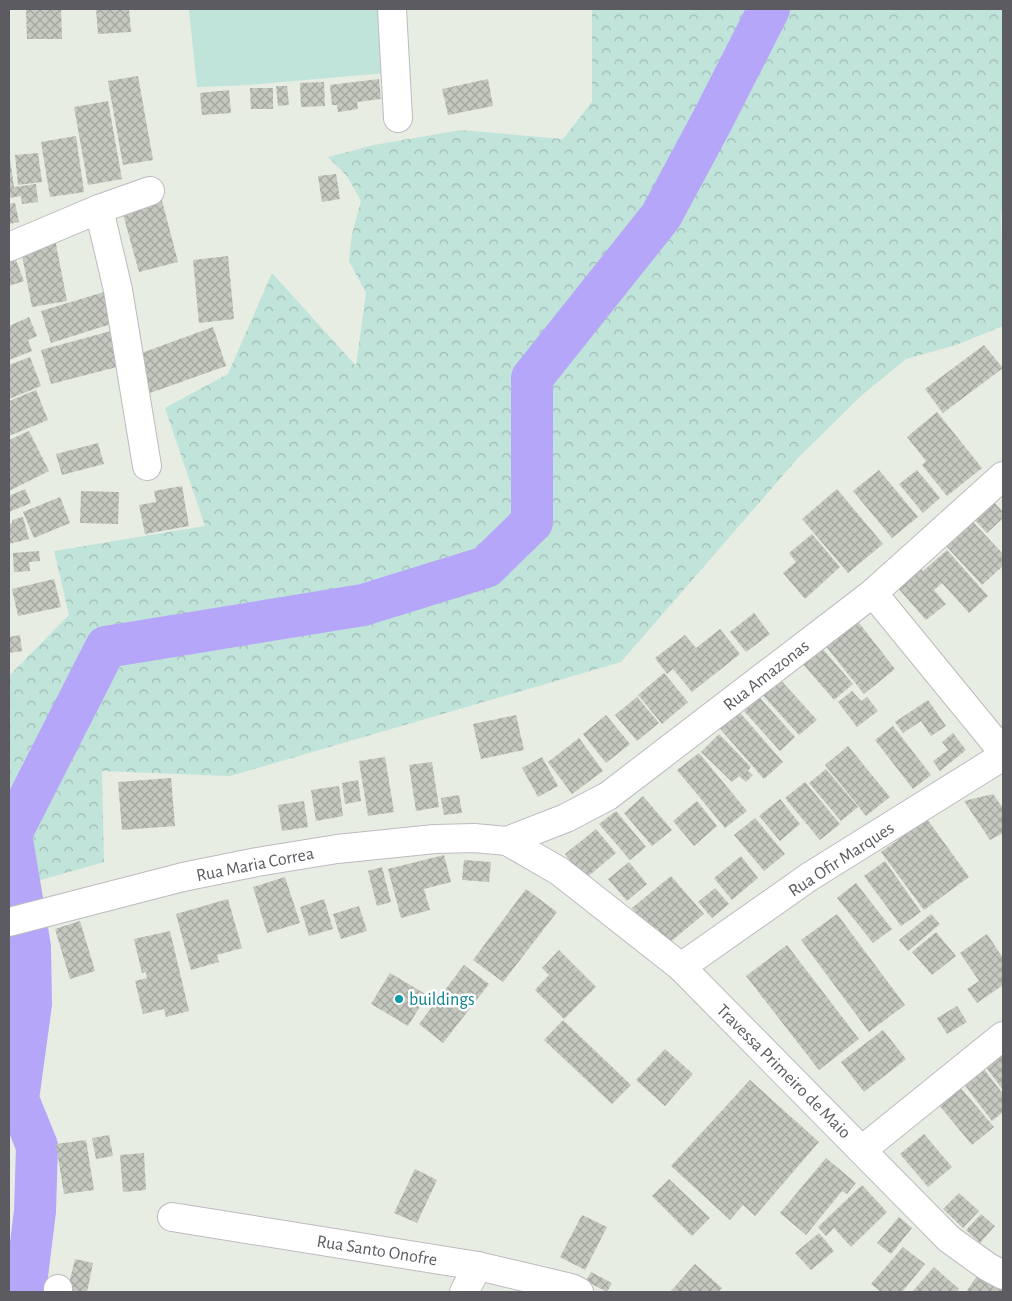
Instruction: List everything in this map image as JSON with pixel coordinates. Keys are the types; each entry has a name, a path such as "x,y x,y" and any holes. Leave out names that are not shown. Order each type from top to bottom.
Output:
{"street":[{"path":"392,9 398,118"},
{"path":"9,247 99,209 150,191"},
{"path":"99,209 118,290 147,466"},
{"name":"Rua Amazonas","path":"507,841 566,818 608,796 873,593 1003,476"},
{"path":"873,593 1003,752"},
{"name":"Rua Ofir Marques","path":"681,967 809,878 1003,756"},
{"name":"Rua Maria Correa","path":"9,922 192,876 257,862 338,849 435,839 474,838 507,841"},
{"name":"Travessa Primeiro de Maio","path":"507,841 559,871 681,967 950,1239 988,1267 1003,1275"},
{"path":"862,1150 1003,1036"},
{"name":"Rua Santo Onofre","path":"172,1217 478,1266 572,1288 578,1292"},
{"path":"464,1292 478,1266"}],"green space":[{"path":"189,9 381,9 385,73 249,85 197,87"},
{"path":"592,9 1003,9 1003,207 1001,217 1003,326 956,345 906,359 862,395 798,458 621,662 230,776 102,771 104,862 9,889 9,676 69,615 54,551 205,526 165,408 228,374 272,273 356,366 366,293 349,261 352,234 361,201 347,176 328,157 374,145 461,130 563,139 592,102"}],"building":[{"path":"26,9 61,9 62,39 27,39"},
{"path":"96,9 129,9 131,32 98,34"},
{"path":"138,76 153,160 123,165 108,81"},
{"path":"379,79 381,99 357,102 358,109 338,112 337,105 332,105 330,85"},
{"path":"488,79 493,106 448,115 442,89"},
{"path":"324,82 325,106 301,107 300,83"},
{"path":"276,86 287,86 289,105 278,106"},
{"path":"250,88 273,88 273,109 251,109"},
{"path":"229,90 231,113 202,115 200,93"},
{"path":"108,101 122,179 88,185 74,107"},
{"path":"76,136 84,192 50,197 41,142"},
{"path":"38,153 42,182 18,185 15,155"},
{"path":"9,159 14,187 36,184 38,202 22,204 21,196 9,198"},
{"path":"336,174 340,199 322,202 318,176"},
{"path":"161,197 178,262 139,272 121,207"},
{"path":"15,203 19,222 9,224 9,204"},
{"path":"55,239 67,301 32,307 20,245"},
{"path":"12,250 24,281 9,286 9,251"},
{"path":"228,256 234,319 199,323 193,260"},
{"path":"104,292 114,323 51,343 41,311"},
{"path":"29,317 37,336 28,340 32,351 9,360 9,326"},
{"path":"213,327 226,366 150,393 136,355"},
{"path":"111,331 121,366 51,384 41,350"},
{"path":"984,345 1003,368 943,413 925,389"},
{"path":"30,357 41,386 9,399 9,365"},
{"path":"36,390 48,420 9,436 9,401"},
{"path":"937,412 982,468 947,496 922,465 926,461 907,437"},
{"path":"29,431 49,471 9,491 9,440"},
{"path":"98,443 104,464 62,475 56,454"},
{"path":"879,470 918,517 892,538 853,491"},
{"path":"917,470 940,498 923,513 899,484"},
{"path":"182,486 189,526 145,534 139,505 156,502 154,491"},
{"path":"25,489 31,503 9,512 9,496"},
{"path":"837,489 883,544 848,573 802,519"},
{"path":"81,491 119,492 118,524 80,523"},
{"path":"60,497 70,523 34,538 23,512"},
{"path":"992,500 1003,512 1003,518 987,533 973,518"},
{"path":"23,517 29,539 9,544 9,524 12,523 12,520"},
{"path":"973,522 1003,554 1003,566 982,585 946,546"},
{"path":"812,534 840,567 805,599 783,573 796,562 789,553"},
{"path":"947,550 988,596 969,613 942,583 934,590 946,604 926,620 897,587 920,567 923,571"},
{"path":"39,551 40,561 29,562 30,571 14,572 13,553"},
{"path":"54,579 61,607 18,616 12,589"},
{"path":"754,613 770,634 746,652 730,632"},
{"path":"852,614 895,669 864,694 820,639"},
{"path":"720,629 740,654 692,692 673,669 667,674 655,658 685,635 696,648"},
{"path":"20,635 22,651 9,653 9,637"},
{"path":"821,647 853,684 834,700 802,663"},
{"path":"664,673 688,702 662,724 638,695"},
{"path":"776,675 817,720 799,735 759,691"},
{"path":"852,691 861,701 867,697 878,711 857,727 838,702"},
{"path":"637,697 659,723 637,741 615,715"},
{"path":"759,697 795,737 780,751 744,711"},
{"path":"928,700 946,726 931,736 921,721 903,733 895,722"},
{"path":"735,707 783,762 764,779 715,723"},
{"path":"516,715 524,750 481,759 473,724"},
{"path":"606,715 630,744 606,763 583,734"},
{"path":"893,726 931,775 913,789 875,740"},
{"path":"953,733 966,750 940,771 933,761 948,750 942,742"},
{"path":"719,734 751,767 748,771 753,775 746,782 739,776 732,782 701,752"},
{"path":"579,738 603,771 572,794 548,762"},
{"path":"848,746 890,797 866,816 825,765"},
{"path":"699,753 747,811 725,828 677,770"},
{"path":"385,757 394,812 368,816 359,761"},
{"path":"542,757 558,786 538,797 522,768"},
{"path":"432,762 439,807 416,811 409,765"},
{"path":"826,769 858,807 841,821 809,783"},
{"path":"171,778 175,826 122,830 118,782"},
{"path":"358,780 361,801 345,804 342,783"},
{"path":"805,782 840,824 820,840 785,798"},
{"path":"339,786 343,816 316,821 311,790"},
{"path":"993,794 1003,808 1003,833 990,840 964,801"},
{"path":"459,795 462,813 444,815 441,798"},
{"path":"643,796 672,830 652,846 624,813"},
{"path":"780,799 800,824 780,841 759,816"},
{"path":"304,801 308,827 282,831 278,805"},
{"path":"697,801 717,826 694,846 673,821"},
{"path":"616,811 646,847 630,860 599,824"},
{"path":"755,818 785,854 764,871 734,835"},
{"path":"927,819 969,877 924,910 881,852"},
{"path":"596,829 616,853 585,879 565,854"},
{"path":"444,855 451,882 424,889 430,910 401,918 388,869"},
{"path":"741,856 758,878 732,900 714,878"},
{"path":"464,860 491,862 489,882 462,880"},
{"path":"885,861 921,912 901,926 864,876"},
{"path":"629,862 647,884 627,901 608,879"},
{"path":"382,867 391,902 377,906 368,871"},
{"path":"671,876 704,914 669,943 657,928 652,932 632,908"},
{"path":"285,877 300,923 267,933 253,887"},
{"path":"856,883 892,929 873,943 837,898"},
{"path":"715,888 729,904 712,918 698,902"},
{"path":"526,889 557,912 503,982 473,960"},
{"path":"228,899 242,948 217,955 219,962 191,970 176,914"},
{"path":"324,899 333,929 309,936 300,907"},
{"path":"359,906 367,931 341,939 333,914"},
{"path":"837,914 905,1005 869,1032 801,940"},
{"path":"931,914 940,924 908,951 899,940"},
{"path":"80,921 95,971 70,979 55,929"},
{"path":"170,931 189,1011 166,1017 164,1009 143,1014 135,981 147,978 146,972 142,973 134,939"},
{"path":"936,932 956,956 932,975 912,952"},
{"path":"987,934 1003,958 1003,985 977,1003 967,989 979,981 960,953"},
{"path":"787,945 859,1039 819,1070 746,976"},
{"path":"559,950 596,987 564,1019 535,990 549,975 542,968"},
{"path":"464,965 489,984 443,1043 419,1024"},
{"name":"buildings","path":"390,973 427,995 408,1026 371,1004"},
{"path":"957,1006 967,1022 947,1034 937,1018"},
{"path":"563,1020 631,1085 612,1104 544,1040"},
{"path":"883,1030 906,1059 864,1092 841,1062"},
{"path":"665,1049 693,1074 665,1106 636,1080"},
{"path":"1003,1053 1003,1090 985,1066"},
{"path":"983,1068 1003,1094 1003,1112 992,1121 963,1083"},
{"path":"750,1080 819,1142 755,1216 743,1205 730,1220 671,1166"},
{"path":"959,1086 994,1127 972,1145 938,1104"},
{"path":"924,1134 952,1167 928,1187 900,1154"},
{"path":"109,1135 113,1156 96,1159 92,1138"},
{"path":"86,1140 94,1190 64,1194 56,1144"},
{"path":"144,1153 146,1190 123,1192 120,1155"},
{"path":"826,1158 856,1183 847,1194 842,1191 806,1235 780,1213"},
{"path":"415,1169 437,1180 417,1223 394,1213"},
{"path":"669,1179 710,1218 692,1236 652,1196"},
{"path":"862,1185 887,1212 851,1247 834,1228 826,1236 818,1227"},
{"path":"959,1193 979,1211 963,1228 943,1209"},
{"path":"981,1214 995,1226 980,1243 966,1230"},
{"path":"582,1215 607,1227 585,1270 560,1257"},
{"path":"899,1217 912,1228 891,1254 877,1243"},
{"path":"819,1233 834,1251 811,1270 795,1253"},
{"path":"903,1247 925,1264 902,1292 881,1292 871,1284"},
{"path":"75,1259 93,1263 87,1292 67,1292"},
{"path":"695,1264 722,1288 718,1292 670,1292"},
{"path":"934,1267 959,1289 956,1292 912,1292"},
{"path":"591,1272 612,1283 607,1292 586,1281"},
{"path":"979,1273 1003,1289 1003,1292 966,1292"}],"waterway":[{"path":"25,1292 35,1211 37,1146 18,1099 31,1004 30,947 11,834 106,647 363,605 486,567 532,522 532,378 661,216 769,9"}],"place":[{"name":"buildings","path":"399,999"}]}
